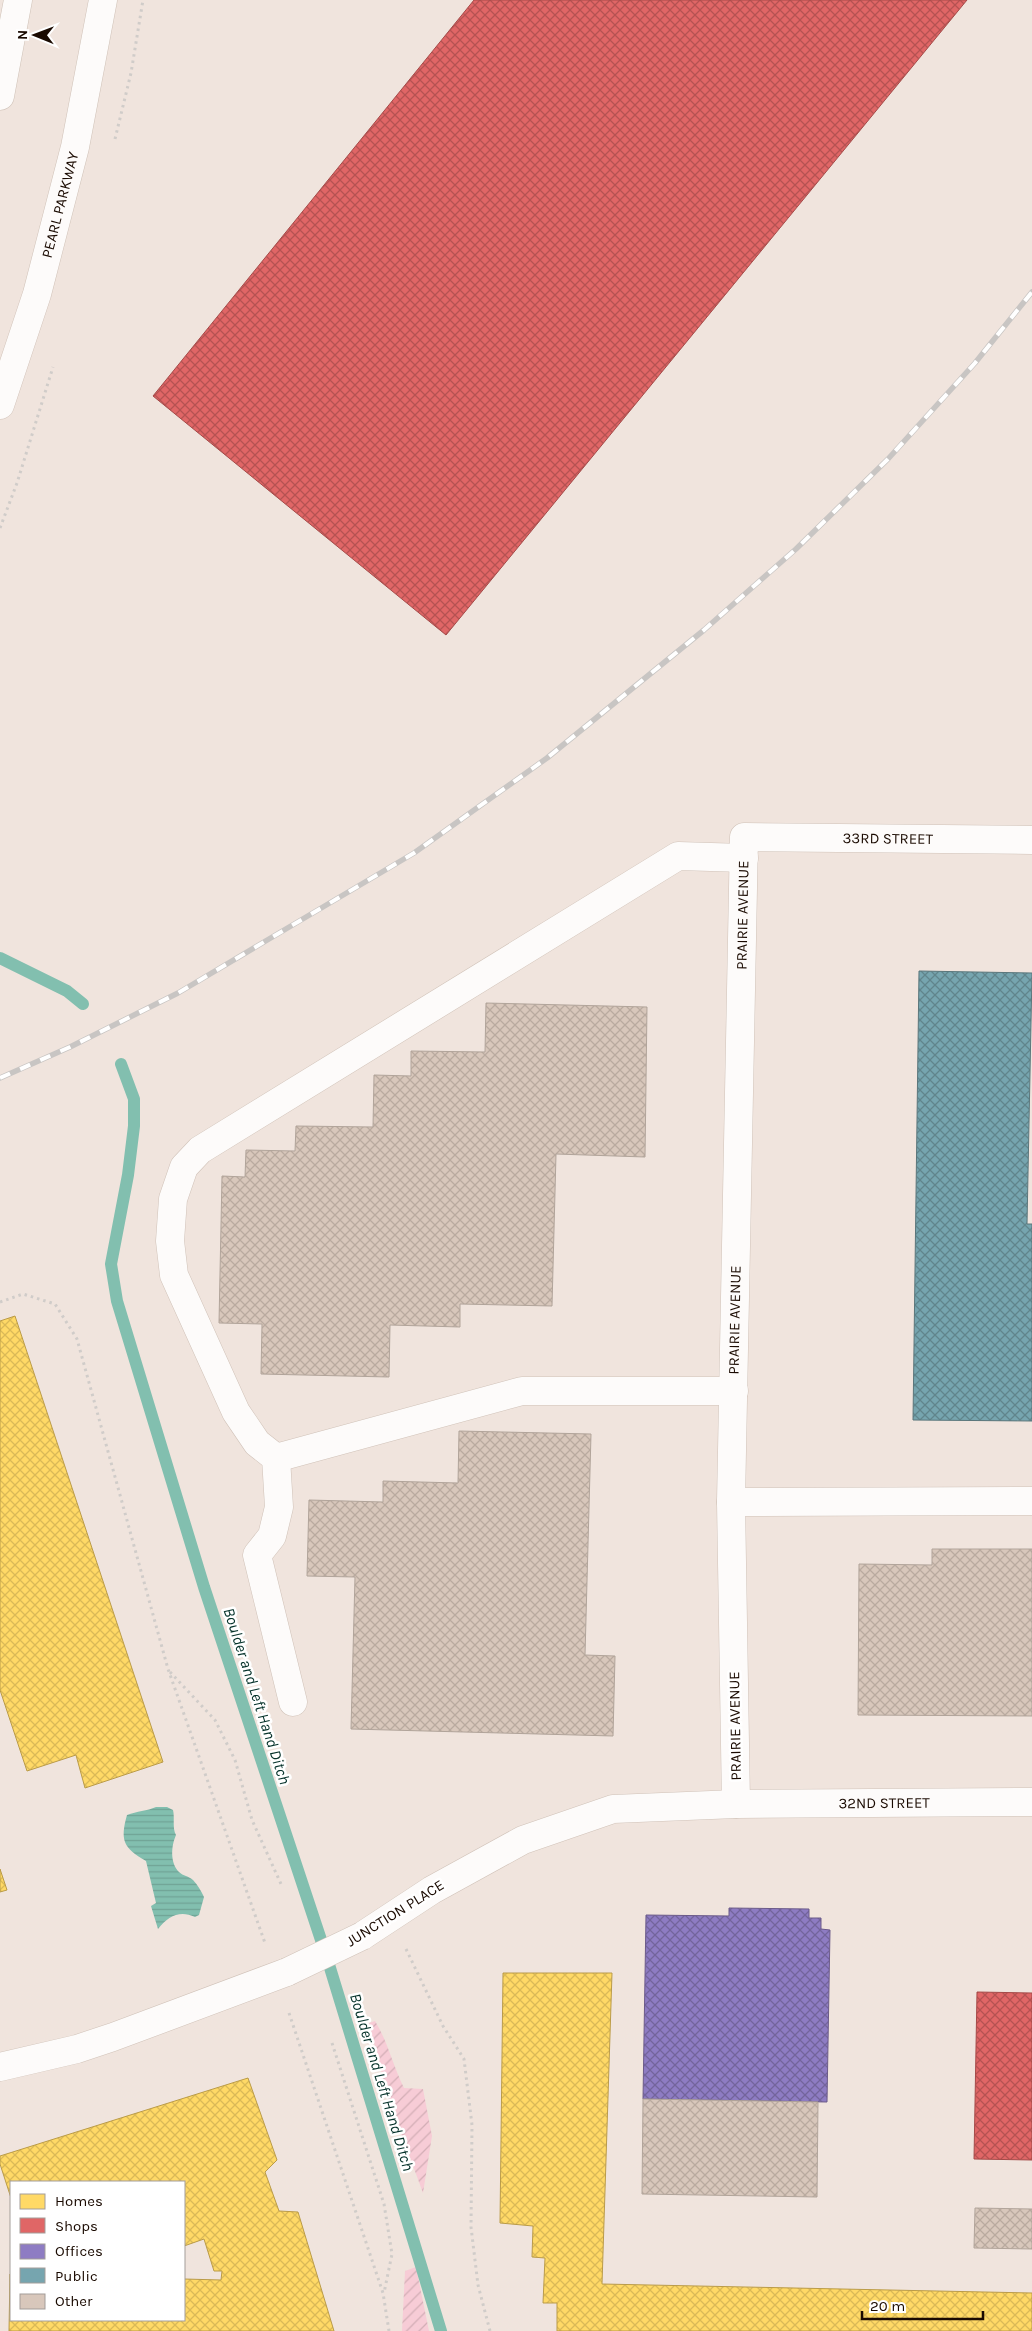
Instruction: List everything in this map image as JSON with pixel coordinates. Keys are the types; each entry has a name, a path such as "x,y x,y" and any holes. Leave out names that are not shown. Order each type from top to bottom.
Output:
{"street":[{"path":"0,96 18,0"},
{"name":"PEARL PARKWAY","path":"0,405 37,294 74,148 103,0"},
{"name":"33RD STREET","path":"276,1458 257,1443 236,1412 174,1275 170,1241 172,1199 184,1167 200,1150 678,856 744,848 1032,840"},
{"name":"PRAIRIE AVENUE","path":"736,1804 732,1502 744,848"},
{"path":"293,1702 257,1556 272,1536 280,1507 276,1458 522,1391 734,1391"},
{"path":"732,1502 1032,1501"},
{"name":"32ND STREET","path":"736,1804 1032,1802"},
{"name":"JUNCTION PLACE","path":"0,2068 77,2049 113,2037 287,1972 362,1936 470,1868 523,1840 613,1809 736,1804"}],"path":[{"path":"0,1302 23,1294 55,1304 77,1339 168,1669 266,1948"},
{"path":"168,1669 215,1720 235,1760 252,1820 281,1884"},
{"path":"391,1918 443,2026 464,2060 472,2125 471,2226 478,2285 490,2331"},
{"path":"289,2013 384,2293 389,2331"},
{"path":"332,2043 384,2204 392,2254 384,2293"}],"shaded area":[{"path":"375,2021 404,2088 423,2089 432,2136 423,2193 388,2098 369,2023"},
{"path":"416,2267 429,2331 402,2331 405,2271"}],"water":[{"path":"156,1807 167,1807 173,1810 176,1835 172,1849 174,1864 179,1872 195,1882 204,1897 199,1915 195,1917 179,1914 170,1918 158,1929 151,1906 156,1903 146,1861 132,1852 124,1837 127,1815"}],"building: Homes":[{"path":"15,1316 163,1762 85,1788 76,1755 27,1771 0,1690 0,1321"},
{"path":"0,1869 7,1890 0,1892"},
{"path":"503,1973 612,1973 602,2284 1032,2293 1032,2331 557,2331 557,2303 543,2303 545,2258 532,2257 533,2226 500,2223"},
{"path":"248,2078 277,2160 265,2172 279,2211 298,2212 334,2331 9,2331 10,2274 10,2321 185,2321 185,2279 221,2280 222,2271 214,2271 204,2239 185,2246 185,2181 10,2181 10,2195 0,2164 0,2156"}],"building: Shops":[{"path":"474,0 967,0 446,635 153,396"},
{"path":"977,1992 1032,1993 1032,2160 974,2159"}],"building: Offices":[{"path":"729,1908 809,1909 809,1918 821,1918 821,1929 830,1930 827,2102 643,2099 646,1915 729,1916"}],"building: Public":[{"path":"919,971 1032,973 1027,1224 1032,1224 1032,1421 913,1420"}],"building: Other":[{"path":"486,1003 647,1007 645,1157 556,1154 552,1306 460,1304 460,1327 390,1325 389,1377 261,1374 262,1324 219,1323 222,1176 245,1177 246,1150 295,1151 296,1126 373,1127 374,1075 411,1076 411,1051 485,1052"},
{"path":"459,1431 591,1434 585,1655 615,1656 613,1736 351,1729 355,1577 307,1576 309,1500 383,1502 383,1481 458,1483"},
{"path":"932,1549 1032,1549 1032,1716 858,1715 859,1564 932,1565"},
{"path":"643,2099 818,2102 817,2197 642,2194"},
{"path":"975,2208 1032,2209 1032,2249 974,2248"}],"waterway":[{"name":"Boulder and Left Hand Ditch","path":"0,958 67,991 83,1004"},
{"name":"Boulder and Left Hand Ditch","path":"121,1064 134,1099 134,1126 128,1175 111,1264 117,1301 204,1587 327,1958 441,2331"}],"railway":[{"path":"0,1078 70,1047 178,993 414,853 547,758 704,630 796,549 888,459 975,363 1032,292"}]}
